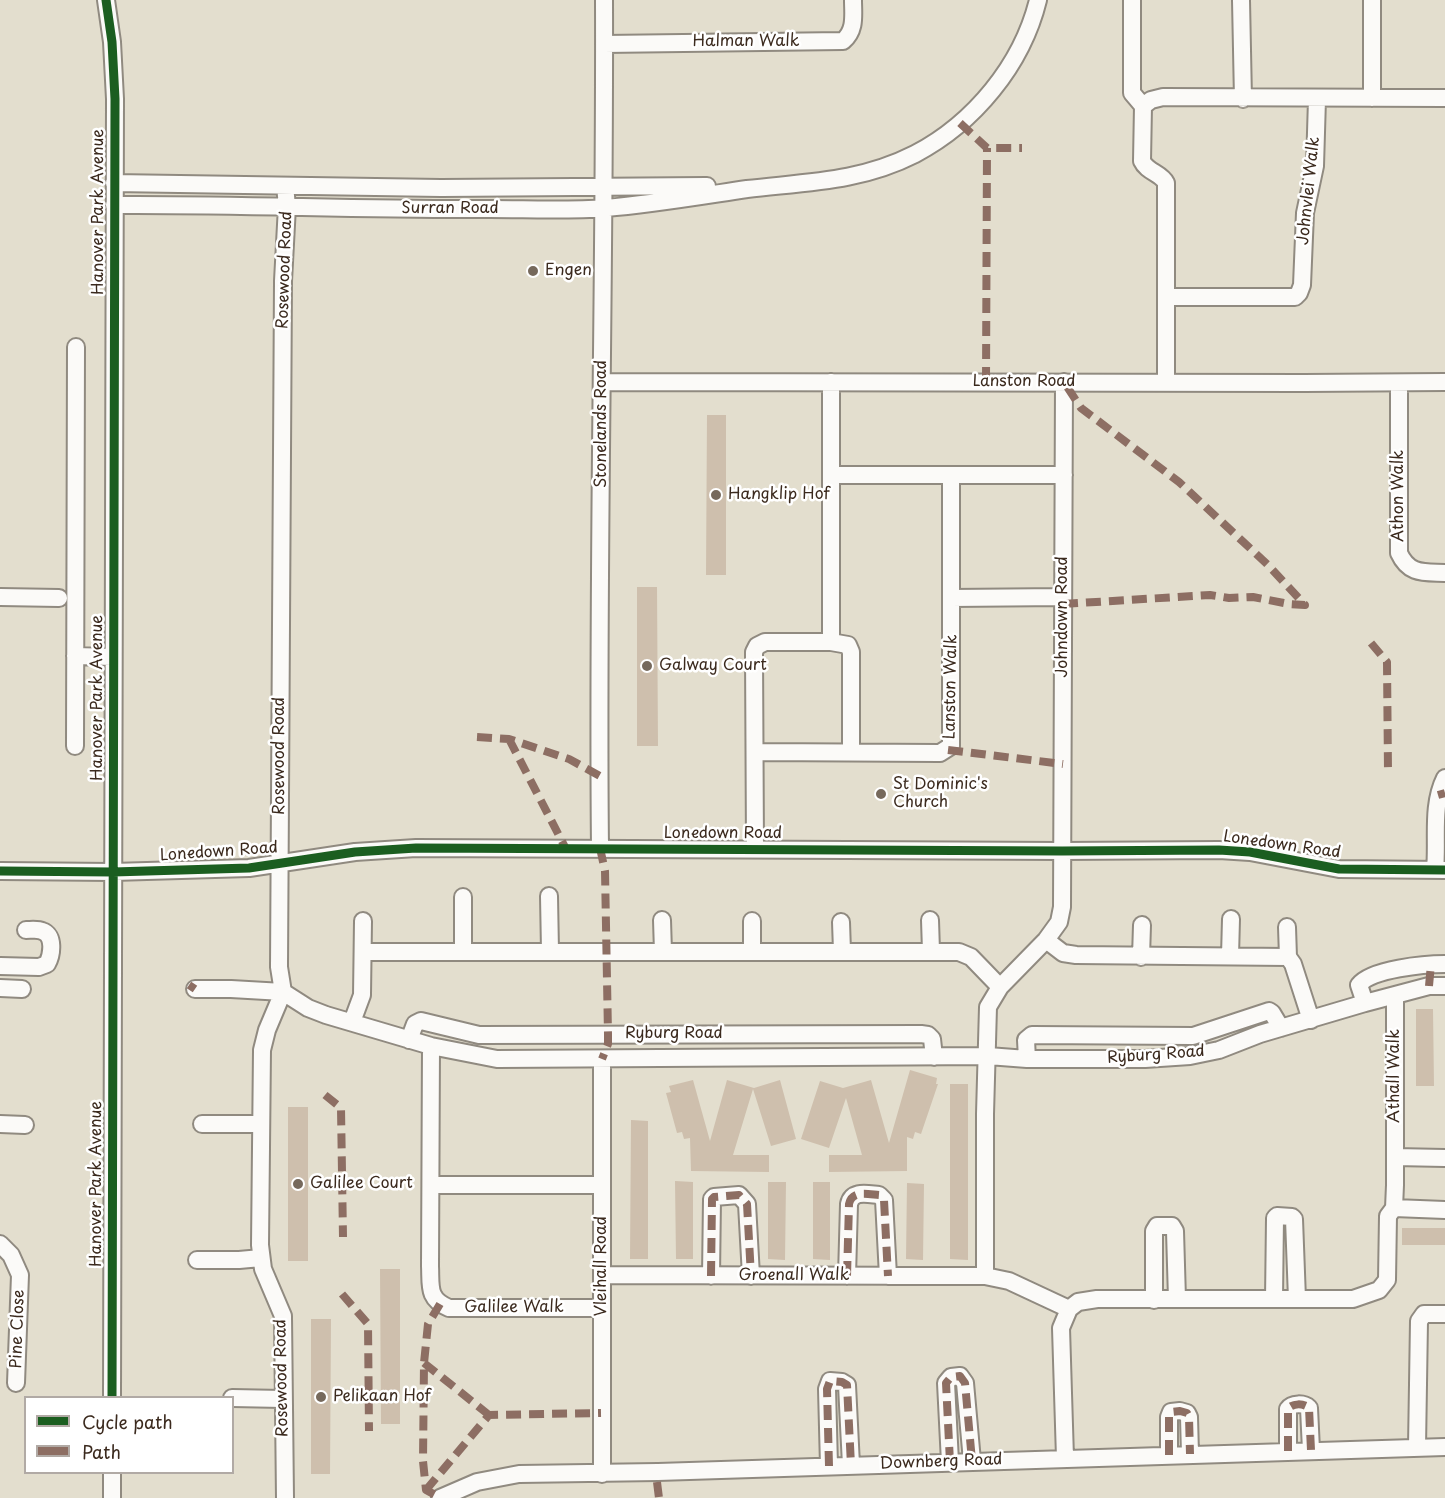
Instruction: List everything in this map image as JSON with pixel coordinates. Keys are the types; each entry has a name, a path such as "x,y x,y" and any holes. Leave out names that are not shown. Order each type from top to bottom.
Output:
{"street":[{"name":"Hanover Park Avenue","path":"106,0 112,42 114,90 112,1396"},
{"name":"Stonelands Road","path":"600,848 605,208 604,0"},
{"name":"Halman Walk","path":"604,44 843,41 852,28 853,0"},
{"name":"Surran Road","path":"114,205 439,209 605,208 785,184 842,179 867,173 916,153 939,138 979,105 1007,71 1029,28 1038,0"},
{"path":"1132,0 1132,93 1143,106 1142,161 1166,183 1166,382"},
{"path":"1241,0 1243,99"},
{"path":"1372,0 1372,98"},
{"path":"1143,106 1151,100 1163,97 1445,98"},
{"name":"Johnvlei Walk","path":"1167,297 1295,297 1299,293 1302,285 1305,213 1315,166 1317,99"},
{"name":"Surran Road","path":"114,183 433,188 785,184"},
{"name":"Rosewood Road","path":"285,186 287,206 283,281 279,967 283,992 267,1030 262,1050 261,1124 261,1258 283,1316 285,1498"},
{"path":"75,746 76,347"},
{"name":"Lanston Road","path":"602,382 1445,382"},
{"path":"831,382 831,642"},
{"name":"Johndown Road","path":"988,1056 986,1022 988,1007 1000,987 1046,940 1059,922 1062,907 1064,382"},
{"name":"Athon Walk","path":"1399,383 1399,553 1407,567 1416,571 1445,573"},
{"path":"831,475 1064,475"},
{"name":"Lanston Walk","path":"756,752 940,753 951,746 953,736 951,475"},
{"path":"0,597 59,598"},
{"path":"951,598 1063,597"},
{"path":"755,849 755,648 765,642 846,643 850,649 851,752"},
{"path":"75,656 113,657"},
{"path":"1440,870 1437,802 1439,790 1445,778"},
{"name":"Lonedown Road","path":"0,871 113,872 249,868 355,852 416,848 1218,850 1250,852 1339,869 1440,870"},
{"path":"549,896 550,951"},
{"path":"463,897 463,952"},
{"path":"1230,956 1231,919"},
{"path":"662,920 663,952"},
{"path":"930,920 931,951"},
{"path":"352,1022 362,995 363,921"},
{"path":"752,921 752,951"},
{"path":"841,922 842,951"},
{"path":"1142,925 1142,957"},
{"path":"1287,927 1288,957 1293,964 1311,1020"},
{"path":"0,966 39,967 47,964 51,956 49,936 41,931 26,930"},
{"path":"1046,940 1059,950 1071,955 1288,957"},
{"path":"363,952 959,952 971,957 1000,987"},
{"path":"1365,1003 1359,985 1363,981 1402,968 1445,964"},
{"name":"Ryburg Road","path":"283,992 308,1008 326,1015 431,1046 497,1059 988,1056 1027,1059 1145,1059 1190,1056 1219,1050 1365,1003 1429,986 1445,986"},
{"path":"0,988 22,989"},
{"path":"195,989 283,992"},
{"name":"Athall Walk","path":"1069,1309 1078,1302 1088,1299 1353,1299 1383,1287 1387,1280 1388,1216 1394,1208 1395,995"},
{"name":"Ryburg Road","path":"1027,1059 1026,1040 1032,1035 1193,1036 1269,1011 1281,1029"},
{"name":"Ryburg Road","path":"409,1040 415,1024 421,1021 478,1035 921,1034 928,1035 932,1039 934,1057"},
{"name":"Galilee Walk","path":"431,1046 431,1290 433,1298 449,1308 602,1308"},
{"path":"985,1276 985,1114 988,1056"},
{"name":"Vleihall Road","path":"602,1059 602,1474"},
{"path":"0,1124 25,1125"},
{"path":"202,1124 261,1124"},
{"path":"1395,1157 1445,1158"},
{"path":"431,1185 602,1185"},
{"path":"847,1276 849,1204 851,1197 856,1194 879,1195 884,1200 888,1276"},
{"path":"711,1276 712,1199 738,1196 747,1204 751,1276"},
{"path":"1394,1208 1445,1210"},
{"path":"1274,1299 1275,1218 1292,1216 1294,1219 1297,1299"},
{"path":"1154,1300 1154,1231 1157,1226 1172,1226 1174,1230 1177,1299"},
{"name":"Pine Close","path":"0,1244 11,1255 20,1275 16,1383"},
{"path":"197,1260 261,1258"},
{"name":"Groenall Walk","path":"602,1275 985,1276 1010,1281 1069,1309"},
{"path":"1065,1458 1061,1328 1069,1309"},
{"path":"1417,1447 1419,1321 1424,1314 1445,1314"},
{"path":"950,1462 946,1383 951,1377 960,1376 966,1383 972,1461"},
{"path":"829,1466 827,1389 830,1381 843,1382 847,1385 851,1465"},
{"path":"234,1398 283,1399"},
{"path":"1288,1451 1288,1409 1293,1405 1305,1405 1309,1408 1311,1450"},
{"path":"1169,1455 1169,1417 1172,1412 1180,1410 1187,1413 1189,1417 1190,1454"},
{"name":"Downberg Road","path":"440,1498 477,1482 506,1476 1445,1447"},
{"path":"112,1474 112,1498"}],"building":[{"name":"Hangklip Hof","path":"707,415 726,415 726,575 706,575"},
{"name":"Galway Court","path":"637,587 657,587 658,746 637,746"},
{"path":"1416,1009 1433,1009 1434,1086 1416,1086"},
{"path":"910,1070 937,1078 936,1084 938,1084 921,1134 915,1132 913,1139 907,1137 907,1171 829,1172 829,1155 862,1155 846,1098 829,1148 801,1139 820,1081 843,1088 871,1080 889,1143"},
{"path":"693,1080 710,1141 727,1080 754,1088 780,1080 796,1139 771,1146 753,1089 733,1155 769,1155 769,1172 691,1171 690,1138 684,1139 682,1132 677,1133 666,1093 671,1092 669,1086"},
{"path":"950,1084 968,1084 968,1260 950,1259"},
{"name":"Galilee Court","path":"288,1107 308,1107 308,1261 288,1261"},
{"path":"631,1120 648,1121 648,1259 630,1259"},
{"path":"675,1181 693,1182 693,1259 676,1259"},
{"path":"768,1182 786,1182 785,1260 768,1259"},
{"path":"813,1182 830,1182 830,1260 813,1259"},
{"path":"907,1183 924,1184 923,1260 906,1259"},
{"path":"1402,1228 1445,1228 1445,1245 1402,1245"},
{"path":"380,1269 400,1269 400,1424 381,1424"},
{"name":"Pelikaan Hof","path":"311,1319 331,1319 330,1474 311,1474"}],"marked path":[{"path":"960,123 987,148 1022,148"},
{"path":"986,382 987,148"},
{"path":"1063,604 1210,595 1229,598 1253,597 1305,605 1268,565 1179,482 1081,408 1064,382"},
{"path":"1371,643 1387,662 1388,771"},
{"path":"477,737 509,739 569,759 600,776"},
{"path":"509,739 566,849"},
{"path":"948,750 1063,764"},
{"path":"1438,795 1445,793"},
{"path":"600,848 605,871 608,1034 608,1044 602,1059"},
{"path":"1429,986 1431,964"},
{"path":"189,985 195,989"},
{"path":"325,1095 341,1108 343,1237"},
{"path":"847,1276 849,1204 853,1197 865,1194 879,1195 884,1200 888,1276"},
{"path":"711,1276 712,1199 739,1195 747,1204 751,1276"},
{"path":"342,1294 368,1324 369,1431"},
{"path":"440,1304 428,1324 424,1363 423,1461 426,1490 441,1498"},
{"path":"424,1363 489,1415"},
{"path":"950,1462 946,1383 951,1377 960,1376 965,1383 972,1461"},
{"path":"829,1466 827,1389 830,1381 847,1385 851,1465"},
{"path":"1288,1451 1288,1409 1298,1404 1309,1408 1311,1450"},
{"path":"1169,1455 1169,1417 1171,1412 1180,1411 1187,1413 1189,1417 1190,1454"},
{"path":"426,1490 489,1415 601,1413"},
{"path":"657,1482 659,1498"}],"cycle path":[{"path":"106,0 112,42 115,99 112,1396"},
{"path":"0,871 113,872 249,868 355,852 416,848 1219,850 1250,852 1339,869 1445,870"}],"place":[{"name":"Engen","path":"533,271"},
{"name":"Hangklip Hof","path":"716,495"},
{"name":"Galway Court","path":"647,666"},
{"name":"St Dominic's Church","path":"881,794"},
{"name":"Galilee Court","path":"298,1184"},
{"name":"Pelikaan Hof","path":"321,1397"}]}
